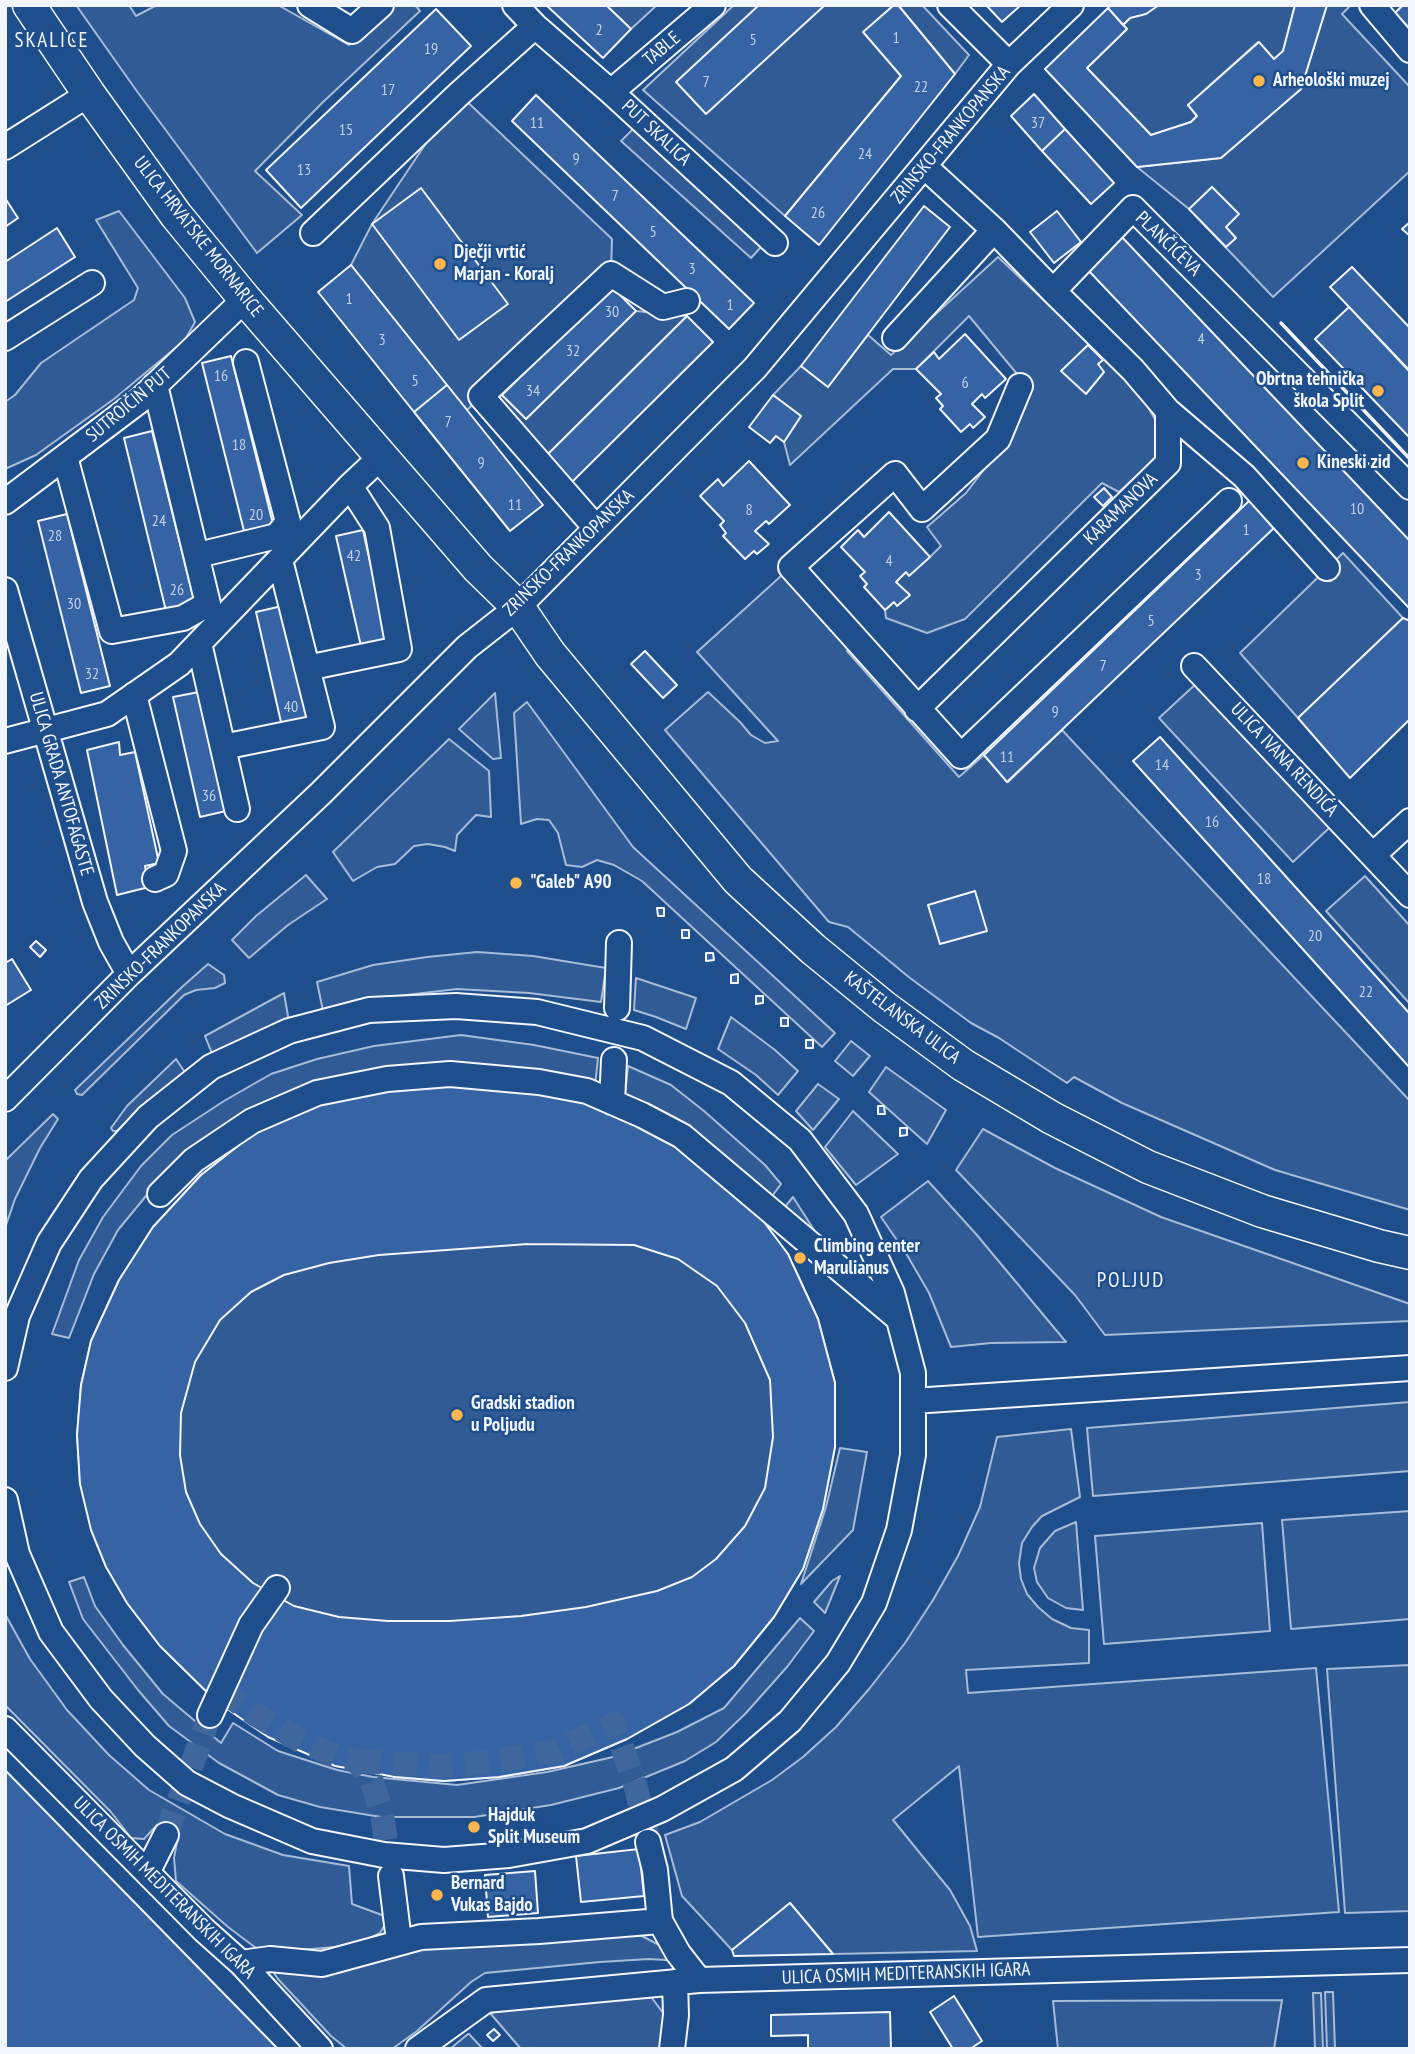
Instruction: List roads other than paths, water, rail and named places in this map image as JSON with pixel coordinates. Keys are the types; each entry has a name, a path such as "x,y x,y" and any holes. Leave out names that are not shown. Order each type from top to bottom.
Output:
{"main road":[{"name":"ULICA HRVATSKE MORNARICE","path":"29,5 176,215 245,299 478,568 518,607"},
{"name":"KAŠTELANSKA ULICA","path":"518,607 550,654 738,880 823,957 884,1007 963,1065 1052,1118 1147,1167 1262,1211 1410,1253"}],"street":[{"path":"310,5 352,31 382,5"},
{"name":"PUT SKALICA","path":"514,5 775,243"},
{"name":"TABLE","path":"611,92 713,5"},
{"path":"950,5 1009,64"},
{"name":"ZRINSKO-FRANKOPANSKA","path":"5,1099 129,974 321,793 467,647 518,607 755,368 1009,64 1071,5"},
{"path":"1372,5 1410,50"},
{"path":"313,233 535,26"},
{"path":"5,147 89,94"},
{"path":"924,166 994,230 1133,370 1168,411 1244,476 1327,568"},
{"name":"PLANČIĆEVA","path":"1053,291 1133,208 1410,487"},
{"path":"895,338 994,230"},
{"path":"596,528 481,396 611,274 663,307 687,301"},
{"path":"5,338 92,283"},
{"name":"SUTROIČIN PUT","path":"5,502 139,401 245,299"},
{"path":"198,555 277,536 288,522 246,362"},
{"path":"65,457 113,631 183,618 208,604 155,385"},
{"path":"1020,386 998,439 922,509 895,474 791,567 961,756 1229,501"},
{"name":"KARAMANOVA","path":"917,709 1168,463 1168,411"},
{"path":"5,741 107,714 180,664 382,456"},
{"path":"307,668 399,649 377,528 350,486"},
{"path":"223,747 322,727 280,560"},
{"name":"ULICA GRADA ANTOFAGASTE","path":"5,590 95,902 111,942 129,974"},
{"path":"199,643 237,809"},
{"name":"ULICA IVANA RENDIĆA","path":"1194,666 1410,895"},
{"path":"134,695 174,851 166,874 155,879"},
{"path":"1373,855 1410,821"},
{"path":"617,1008 619,943"},
{"path":"5,1368 17,1316 50,1243 91,1179 148,1117 211,1067 289,1031 369,1010 456,1006 537,1012 643,1038 731,1083 800,1140 856,1214 892,1293 913,1373 914,1455 899,1530 874,1603 838,1663 790,1721 734,1769 662,1809 587,1841 509,1855 444,1860 384,1855 312,1841 231,1806 187,1783 145,1746 102,1699 51,1632 17,1554 5,1500"},
{"path":"612,1102 614,1060"},
{"path":"160,1194 194,1160 252,1121 317,1093 387,1079 450,1074 540,1082 587,1091 682,1136 898,1318"},
{"path":"913,1401 1410,1368"},
{"path":"210,1715 251,1625 277,1588"},
{"name":"ULICA OSMIH MEDITERANSKIH IGARA","path":"5,1729 204,1930 241,1963 320,2049"},
{"path":"148,1871 166,1835"},
{"path":"648,1842 655,1870 660,1921 678,1953 687,1981 676,2015 672,2049"},
{"path":"391,1876 399,1941"},
{"path":"241,1963 270,1959 322,1964 421,1937 660,1921"},
{"name":"ULICA OSMIH MEDITERANSKIH IGARA","path":"418,2049 486,2000 687,1981 1410,1960"}],"tunnel":[{"path":"221,1690 256,1715 302,1742 357,1761 372,1782 382,1814 391,1875"},
{"path":"166,1835 210,1715"},
{"path":"357,1761 439,1766 490,1762 557,1750 614,1724 635,1784 648,1838"}],"place":[{"name":"Arheološki muzej","path":"1259,81"},
{"name":"Dječji vrtić Marjan - Koralj","path":"440,264"},
{"name":"Obrtna tehnička škola Split","path":"1378,391"},
{"name":"Kineski zid","path":"1303,463"},
{"name":"\"Galeb\" A90","path":"516,883"},
{"name":"Climbing center Marulianus","path":"800,1258"},
{"name":"Gradski stadion u Poljudu","path":"457,1415"},
{"name":"Hajduk Split Museum","path":"474,1827"},
{"name":"Bernard Vukas Bajdo","path":"437,1895"}],"district":[{"name":"SKALICE","path":"52,41"},
{"name":"POLJUD","path":"1131,1281"}]}
